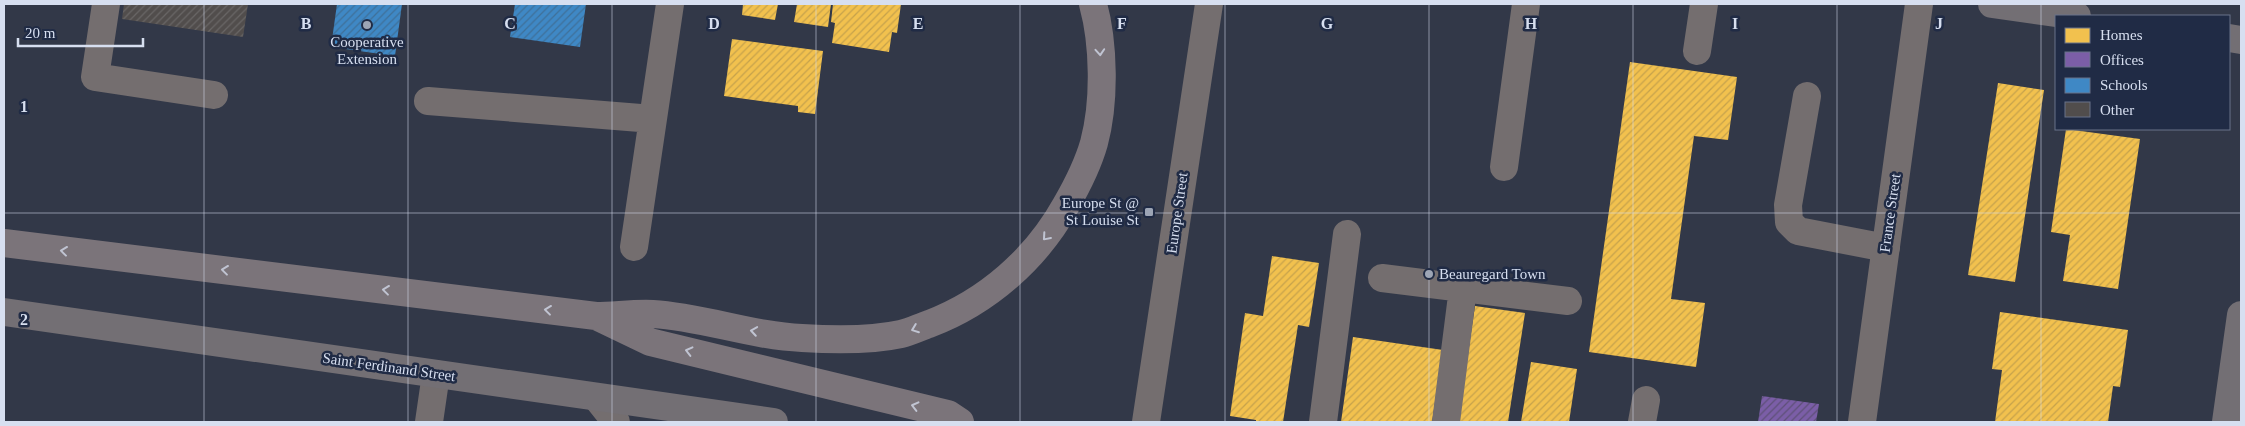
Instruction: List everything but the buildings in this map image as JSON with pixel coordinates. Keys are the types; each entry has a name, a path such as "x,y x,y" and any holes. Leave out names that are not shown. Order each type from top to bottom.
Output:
{"highway":[{"path":"4,244 596,316 652,314 801,338 855,339 902,334 939,320 972,304 1033,253 1052,230 1076,188 1094,143 1099,106 1101,65 1098,23 1093,4"},
{"path":"596,316 650,342 948,414 960,422"}],"main road":[{"path":"1992,4 2070,15"},
{"name":"Saint Ferdinand Street","path":"4,312 774,422"},
{"path":"2226,422 2241,315"}],"street":[{"path":"106,4 95,77 214,95"},
{"path":"634,247 670,4"},
{"name":"Europe Street","path":"1146,422 1209,4"},
{"path":"1504,168 1526,4"},
{"path":"1696,51 1704,4"},
{"name":"France Street","path":"1862,422 1919,4"},
{"path":"1807,96 1788,205 1789,222 1798,231 1886,248"},
{"path":"428,102 653,119"},
{"path":"1323,422 1347,234"},
{"path":"1382,278 1568,301"},
{"path":"1446,422 1463,288"},
{"path":"429,422 436,374"},
{"path":"597,398 616,422"}],"place":[{"name":"Cooperative Extension","path":"367,25"},
{"name":"Europe St @ St Louise St","path":"1149,212"},
{"name":"Beauregard Town","path":"1429,274"}]}
